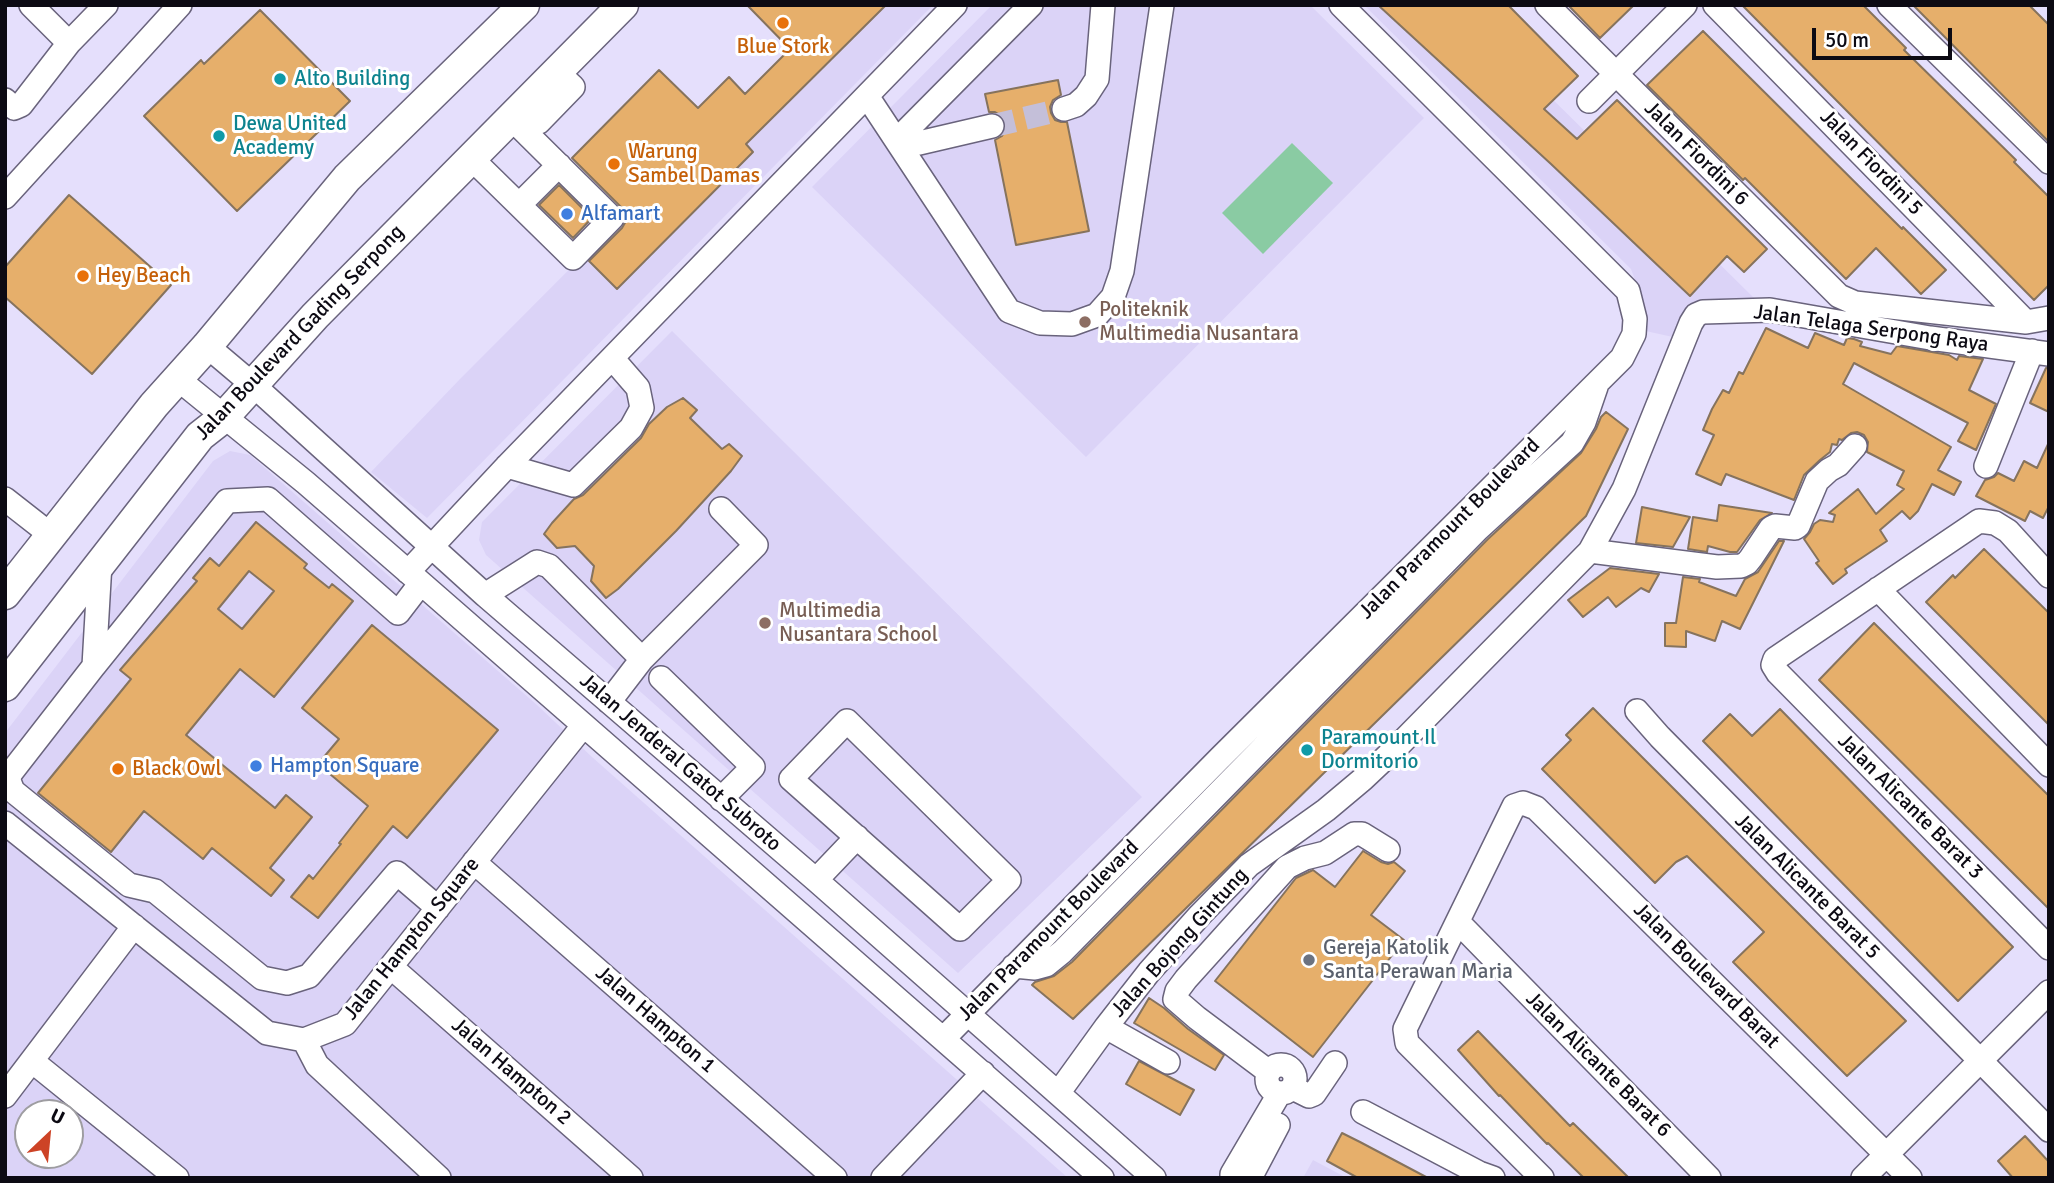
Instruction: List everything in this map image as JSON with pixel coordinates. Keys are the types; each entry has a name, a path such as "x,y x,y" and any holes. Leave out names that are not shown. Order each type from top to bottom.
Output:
{"main road":[{"path":"5,594 177,379 347,178 524,5"},
{"name":"Jalan Boulevard Gading Serpong","path":"5,686 200,436 223,418 315,316 623,5"}],"street":[{"path":"30,5 69,43"},
{"path":"8,102 17,108 21,105 69,43 106,5"},
{"path":"438,908 397,873 309,976 287,983 262,978 155,891 129,885 13,792 9,781 10,774 227,500 268,499 398,613 431,547 955,5"},
{"path":"897,140 1031,5"},
{"path":"1065,109 1076,105 1086,96 1097,79 1103,5"},
{"path":"867,96 1009,311 1040,323 1072,324 1097,315 1113,297 1122,271 1162,5"},
{"name":"Jalan Paramount Boulevard","path":"943,1040 1220,758 1622,358 1634,334 1635,319 1628,291 1341,5"},
{"name":"Jalan Fiordini 6","path":"1547,5 1839,296 1855,303 2026,322"},
{"path":"1589,101 1685,5"},
{"name":"Jalan Fiordini 5","path":"1716,5 2026,322"},
{"path":"1889,5 2049,162"},
{"path":"5,197 173,8"},
{"path":"471,158 573,258 612,218 559,165 517,112"},
{"path":"897,140 919,143 992,126"},
{"path":"519,205 559,165"},
{"name":"Jalan Telaga Serpong Raya","path":"1590,551 1624,489 1696,315 1703,312 1770,310 1930,338 2040,352"},
{"path":"2026,322 2049,318"},
{"name":"Jalan Jenderal Gatot Subroto","path":"206,346 252,384 485,595 816,880 1154,1178"},
{"path":"1986,466 2040,352"},
{"path":"507,466 573,485 631,428 642,408 638,388 612,358"},
{"name":"Jalan Jenderal Gatot Subroto","path":"177,379 306,483 415,577 1102,1178"},
{"path":"1590,551 1717,567 1741,566 1751,558 1771,528 1798,526 1817,481 1838,465 1855,446"},
{"path":"6,502 51,535"},
{"path":"609,702 642,659 756,545 721,509"},
{"path":"2049,576 2008,531 1995,523 1979,521 1878,589 2049,765"},
{"name":"Jalan Bojong Gintung","path":"1059,1092 1149,972 1250,865 1326,810 1363,779 1590,551"},
{"path":"485,595 537,562 549,566 642,659"},
{"path":"94,666 100,563"},
{"name":"Jalan Alicante Barat 3","path":"1878,589 1775,659 1773,665 2049,948"},
{"path":"661,678 752,767 721,799"},
{"name":"Jalan Alicante Barat 5","path":"1637,711 1979,1062 2049,1130"},
{"path":"847,720 1009,880 960,929 857,838 790,779 847,720"},
{"name":"Jalan Hampton Square","path":"304,1040 345,1024 583,726"},
{"name":"Jalan Boulevard Barat","path":"1458,922 1514,806 1523,803 1536,808 1910,1178"},
{"path":"5,823 267,1033 304,1040 317,1065 439,1178"},
{"path":"1335,1063 1314,1094 1309,1096 1269,1087 1269,1072 1175,999 1185,979 1287,867 1305,858 1325,853 1354,834 1362,834 1388,850"},
{"path":"816,880 857,838"},
{"name":"Jalan Hampton 1","path":"474,862 835,1178"},
{"path":"1458,922 1405,1029 1407,1043 1542,1178"},
{"name":"Jalan Alicante Barat 6","path":"1458,922 1709,1178"},
{"path":"5,1096 134,926"},
{"name":"Jalan Hampton 2","path":"391,967 631,1178"},
{"path":"1863,1178 2049,992"},
{"path":"1106,1027 1168,1062"},
{"path":"32,1061 177,1178"},
{"path":"890,1175 983,1073"},
{"path":"1232,1178 1232,1174 1286,1091"},
{"path":"1250,1178 1285,1111 1286,1091"},
{"path":"1363,1112 1493,1178"}],"shaded area":[{"path":"833,5 933,5 427,518 371,472 460,379"},
{"name":"Politeknik Multimedia Nusantara","path":"992,5 1310,5 1424,118 1086,457 812,187"},
{"path":"1364,5 1457,5 1754,298 1695,301 1686,308 1673,337 1641,330 1644,304 1631,269"},
{"name":"Multimedia Nusantara School","path":"672,331 1142,797 958,973 486,555 479,540 482,522"},
{"path":"230,451 250,455 537,705 592,757 1068,1178 5,1178 5,733 213,461"},
{"path":"1313,1160 1347,1178 1303,1178"}],"green space":[{"path":"1292,143 1333,183 1263,254 1222,213"}],"building":[{"path":"747,5 886,5 746,144 753,152 617,289 589,261 622,228 626,221 625,214 572,158 659,70 698,108 729,77 745,94 790,49"},
{"path":"1378,5 1508,5 1578,76 1544,109 1577,139 1617,100 1767,249 1744,272 1727,256 1690,296"},
{"path":"1568,5 1634,5 1600,38"},
{"path":"1742,5 1863,5 2049,197 2049,285 2034,300"},
{"path":"1913,5 2029,5 2049,25 2049,142"},
{"path":"260,10 350,101 237,211 144,116 201,60 204,64"},
{"path":"1703,31 1946,270 1921,294 1876,248 1846,279 1647,85"},
{"path":"1058,80 1061,95 1053,100 1051,113 1055,120 1067,122 1089,231 1016,245 995,140 1002,136 1006,124 1002,116 989,112 985,94"},
{"path":"559,185 592,218 573,238 539,205"},
{"name":"Hey Beach","path":"69,195 171,285 92,374 5,297 5,267"},
{"path":"1766,328 1808,348 1815,333 1844,345 1847,338 1854,339 1862,342 1860,346 1891,354 1897,346 1949,355 1957,360 1959,356 1983,359 1969,390 1996,404 1976,450 1958,441 1968,423 1854,363 1843,384 1951,447 1938,470 1961,482 1954,495 1932,484 1918,511 1910,519 1902,511 1880,530 1887,541 1845,569 1847,573 1833,584 1816,563 1819,561 1804,539 1814,524 1820,520 1833,522 1835,515 1829,513 1858,489 1876,514 1904,489 1897,485 1904,471 1867,452 1868,442 1864,435 1851,433 1842,440 1839,439 1837,445 1832,444 1830,452 1804,475 1794,500 1726,474 1721,485 1696,474 1714,435 1703,430 1712,409 1723,390 1729,393 1739,372 1743,374"},
{"path":"2046,368 2049,368 2049,412 2030,403"},
{"path":"683,398 697,410 690,418 722,449 729,444 742,456 676,531 606,598 591,581 594,566 575,546 557,548 544,534 574,499 583,495 641,438 649,424 667,407"},
{"name":"Paramount Il Dormitorio","path":"1606,412 1628,429 1586,516 1073,1019 1032,985 1054,976 1072,962 1488,539 1581,453"},
{"path":"2049,442 2049,506 2043,518 2030,511 2025,521 1976,496 1985,480 1998,473 2014,481 2024,461 2037,468"},
{"path":"1719,505 1772,513 1760,520 1737,552 1708,546 1707,552 1688,549 1693,517 1717,521"},
{"path":"1642,507 1690,517 1673,547 1636,543"},
{"path":"256,522 307,564 304,568 329,588 332,584 353,601 274,697 240,669 186,735 275,808 286,795 312,817 270,868 284,880 271,896 212,848 203,859 144,811 111,852 38,793 131,679 120,670 197,581 193,578 210,558 219,566","holes":["249,571 274,591 242,629 218,609"]},
{"path":"1779,541 1784,541 1740,629 1722,621 1715,641 1686,631 1686,647 1665,646 1665,623 1676,623 1683,577 1700,579 1699,582 1736,596 1745,579 1758,572"},
{"path":"1984,549 2049,613 2049,725 1926,602"},
{"path":"1610,568 1659,574 1649,592 1641,588 1616,607 1608,597 1583,617 1568,600"},
{"path":"1874,623 2049,796 2049,909 1819,680"},
{"path":"372,625 498,730 407,838 393,826 318,918 291,897 309,875 313,879 368,806 318,764 339,739 302,708"},
{"path":"1593,708 1906,1021 1847,1076 1733,962 1764,932 1687,856 1676,862 1655,883 1542,769 1571,740 1566,735"},
{"path":"1780,709 2013,947 1958,1001 1703,741 1730,714 1752,736"},
{"name":"Gereja Katolik Santa Perawan Maria","path":"1363,851 1381,862 1394,862 1405,871 1371,915 1404,940 1313,1057 1215,981 1296,878 1313,870 1335,887"},
{"path":"1149,998 1224,1055 1215,1070 1134,1023"},
{"path":"1478,1031 1570,1126 1573,1123 1629,1178 1584,1178 1547,1144 1458,1050"},
{"path":"1139,1061 1194,1090 1180,1115 1126,1084"},
{"path":"1342,1133 1428,1178 1358,1178 1327,1161"},
{"path":"2025,1136 2049,1162 2049,1178 2013,1178 1998,1161"}],"tunnel":[{"path":"992,126 1064,109"}],"place":[{"name":"Blue Stork","path":"783,23"},
{"name":"Alto Building","path":"280,79"},
{"name":"Dewa United Academy","path":"219,136"},
{"name":"Warung Sambel Damas","path":"614,164"},
{"name":"Alfamart","path":"567,214"},
{"name":"Hey Beach","path":"83,276"},
{"name":"Politeknik Multimedia Nusantara","path":"1085,322"},
{"name":"Multimedia Nusantara School","path":"765,623"},
{"name":"Paramount Il Dormitorio","path":"1307,750"},
{"name":"Hampton Square","path":"256,766"},
{"name":"Black Owl","path":"118,769"},
{"name":"Gereja Katolik Santa Perawan Maria","path":"1309,960"}]}
